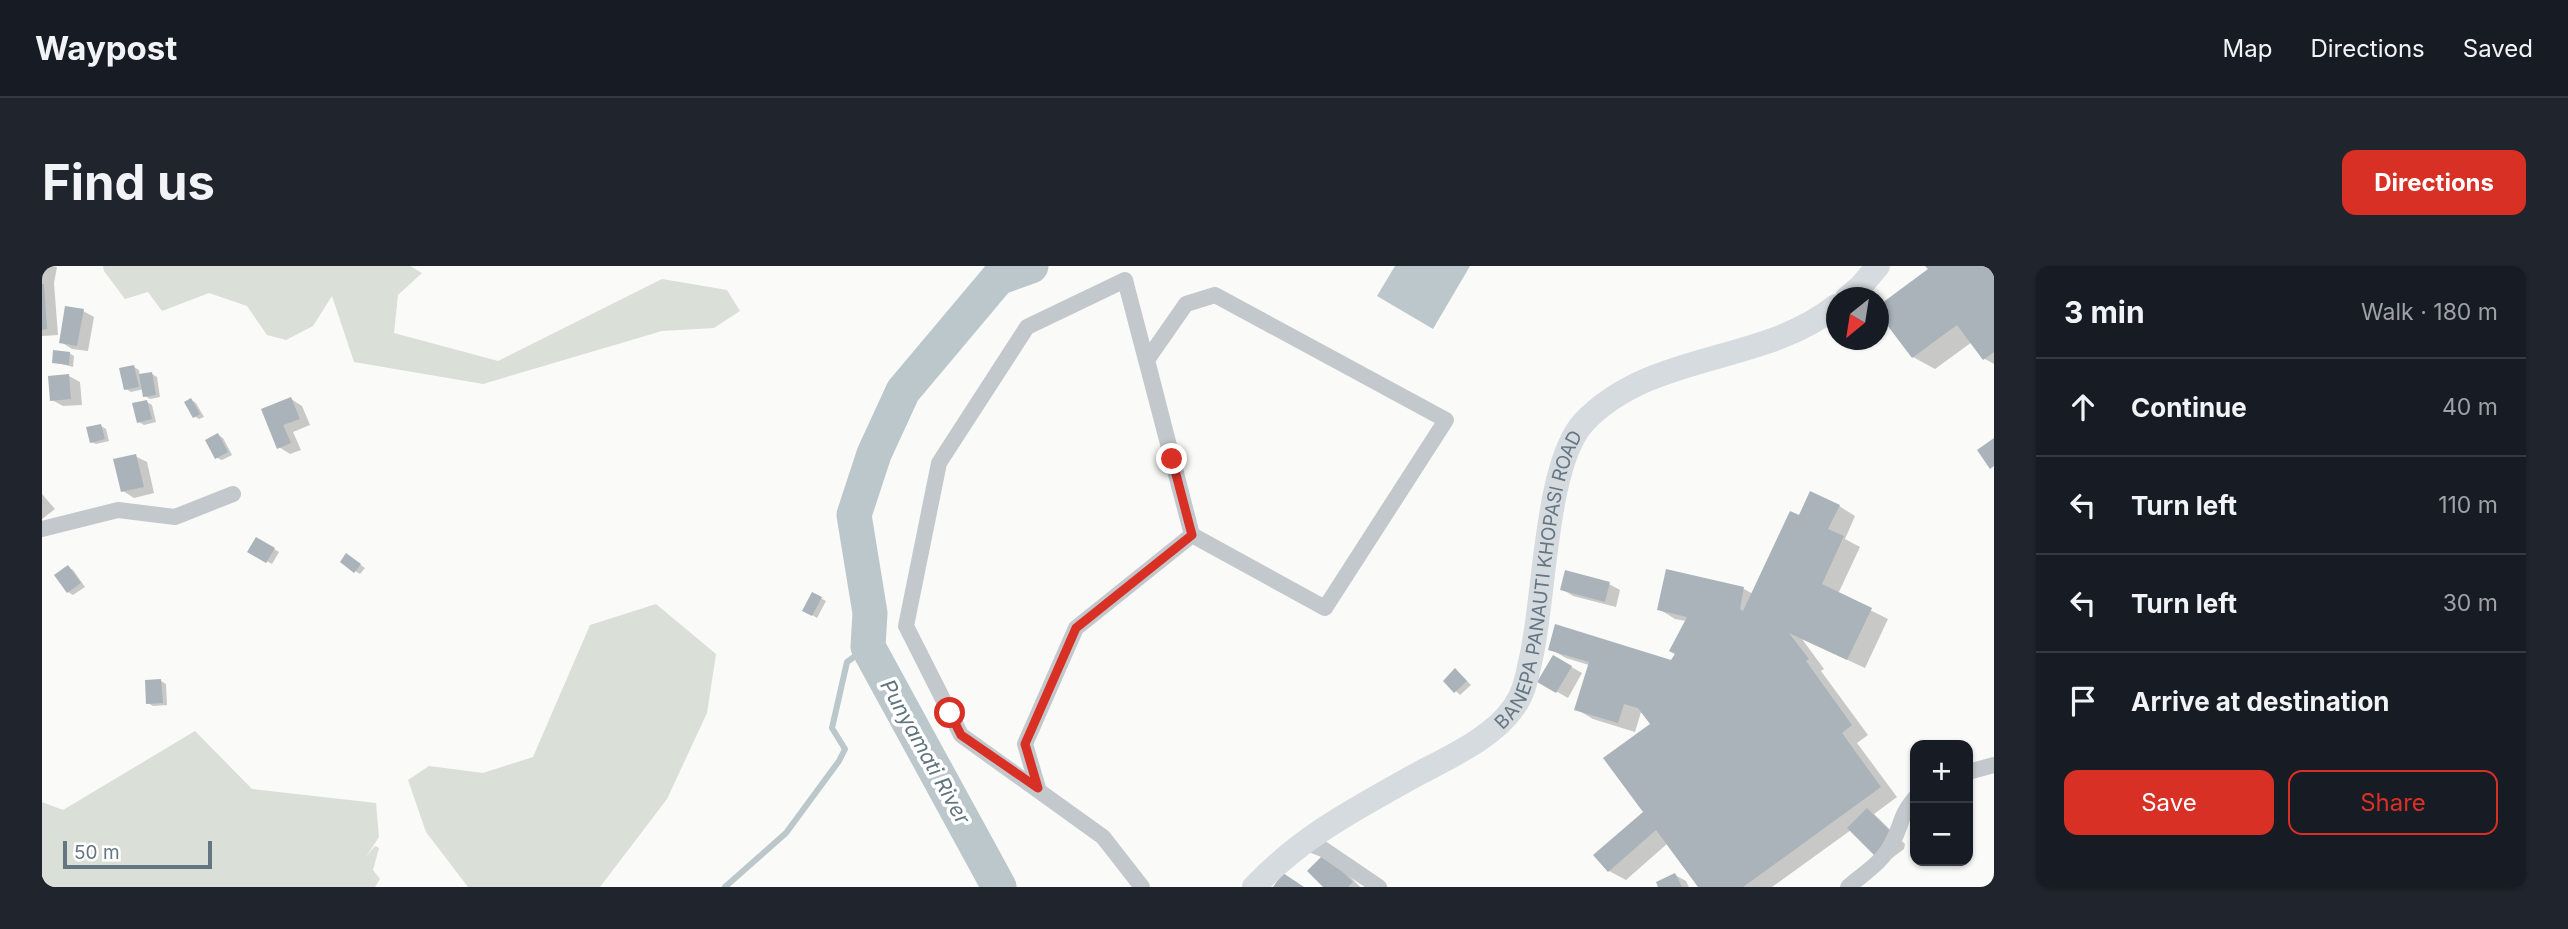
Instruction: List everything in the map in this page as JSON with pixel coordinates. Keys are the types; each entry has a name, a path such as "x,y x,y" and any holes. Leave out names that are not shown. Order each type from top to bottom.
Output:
{"main road":[{"path":"1860,287 1878,266"},
{"name":"BANEPA PANAUTI KHOPASI ROAD","path":"1254,887 1303,841 1471,744 1501,722 1513,709 1523,693 1537,630 1555,491 1570,444 1583,424 1602,406 1635,385 1662,373 1785,338 1826,312"}],"street":[{"path":"1142,887 1103,837 961,735 906,626 939,463 1027,327 1125,280 1178,481"},
{"path":"1215,295 1446,420 1325,608 1192,535 1147,360 1186,304 1215,295"},
{"path":"42,529 118,510 175,517 233,494"},
{"path":"1038,788 1025,744 1076,628 1192,535"},
{"path":"1973,771 1994,765"},
{"path":"1848,887 1876,866 1893,843 1902,813 1911,803"},
{"path":"1303,841 1323,849 1379,887"}],"shaded area":[{"path":"103,266 410,266 422,273 398,295 394,333 498,361 662,279 727,290 740,311 714,328 662,331 483,384 354,362 332,296 313,326 286,340 267,335 247,306 209,293 162,311 148,292 125,299"},
{"path":"1395,266 1470,266 1433,329 1377,296"},
{"path":"656,604 716,654 707,713 667,799 600,887 468,887 426,832 408,780 429,766 483,773 533,757 590,625"},
{"path":"195,731 252,789 376,803 379,837 366,857 375,846 379,848 373,870 380,879 375,887 42,887 42,802 63,810"}],"building":[{"path":"1925,266 1994,266 1994,352 1983,360 1957,325 1912,358 1889,328 1889,298 1928,269"},
{"path":"42,284 47,329 42,330"},
{"path":"65,306 84,309 77,346 59,343"},
{"path":"53,350 70,352 69,365 52,363"},
{"path":"134,365 139,387 124,390 119,368"},
{"path":"152,372 156,395 143,397 139,374"},
{"path":"69,374 71,399 50,401 48,376"},
{"path":"291,397 300,419 283,425 291,443 277,449 261,409"},
{"path":"191,398 200,414 193,418 184,402"},
{"path":"147,400 152,419 137,423 132,403"},
{"path":"101,424 105,439 90,443 86,427"},
{"path":"218,433 228,452 215,459 205,440"},
{"path":"1994,438 1994,466 1990,469 1977,450"},
{"path":"136,454 144,487 121,492 113,459"},
{"path":"1810,491 1840,505 1828,529 1844,536 1822,584 1872,608 1847,660 1789,633 1852,725 1842,733 1881,787 1743,887 1698,887 1656,830 1608,872 1593,855 1643,812 1603,758 1650,724 1638,708 1624,704 1618,723 1574,710 1589,662 1548,650 1555,624 1671,660 1675,654 1669,651 1687,617 1657,610 1666,569 1744,587 1740,609 1743,611 1790,511 1799,515"},
{"path":"256,537 275,548 266,563 247,552"},
{"path":"346,553 361,564 354,573 340,562"},
{"path":"68,565 81,583 67,593 54,575"},
{"path":"1565,570 1610,582 1605,602 1560,590"},
{"path":"812,592 822,597 812,616 802,611"},
{"path":"1553,655 1572,666 1556,693 1537,682"},
{"path":"1455,668 1467,681 1454,693 1443,681"},
{"path":"161,679 163,703 146,704 145,680"},
{"path":"1867,808 1895,836 1875,856 1847,828"},
{"path":"1324,854 1353,882 1348,887 1323,887 1307,871"},
{"path":"1283,873 1304,887 1273,887"},
{"path":"1675,873 1682,887 1658,887 1656,882"}],"waterway":[{"name":"Punyamati River","path":"999,887 868,647 870,613 854,515 874,454 903,391 998,278 1031,266"},
{"path":"725,887 786,833 839,761 845,749 832,728 847,662 868,647"}],"route":[{"path":"950,713 961,735 1038,788 1025,744 1076,628 1192,535 1172,459"}]}
